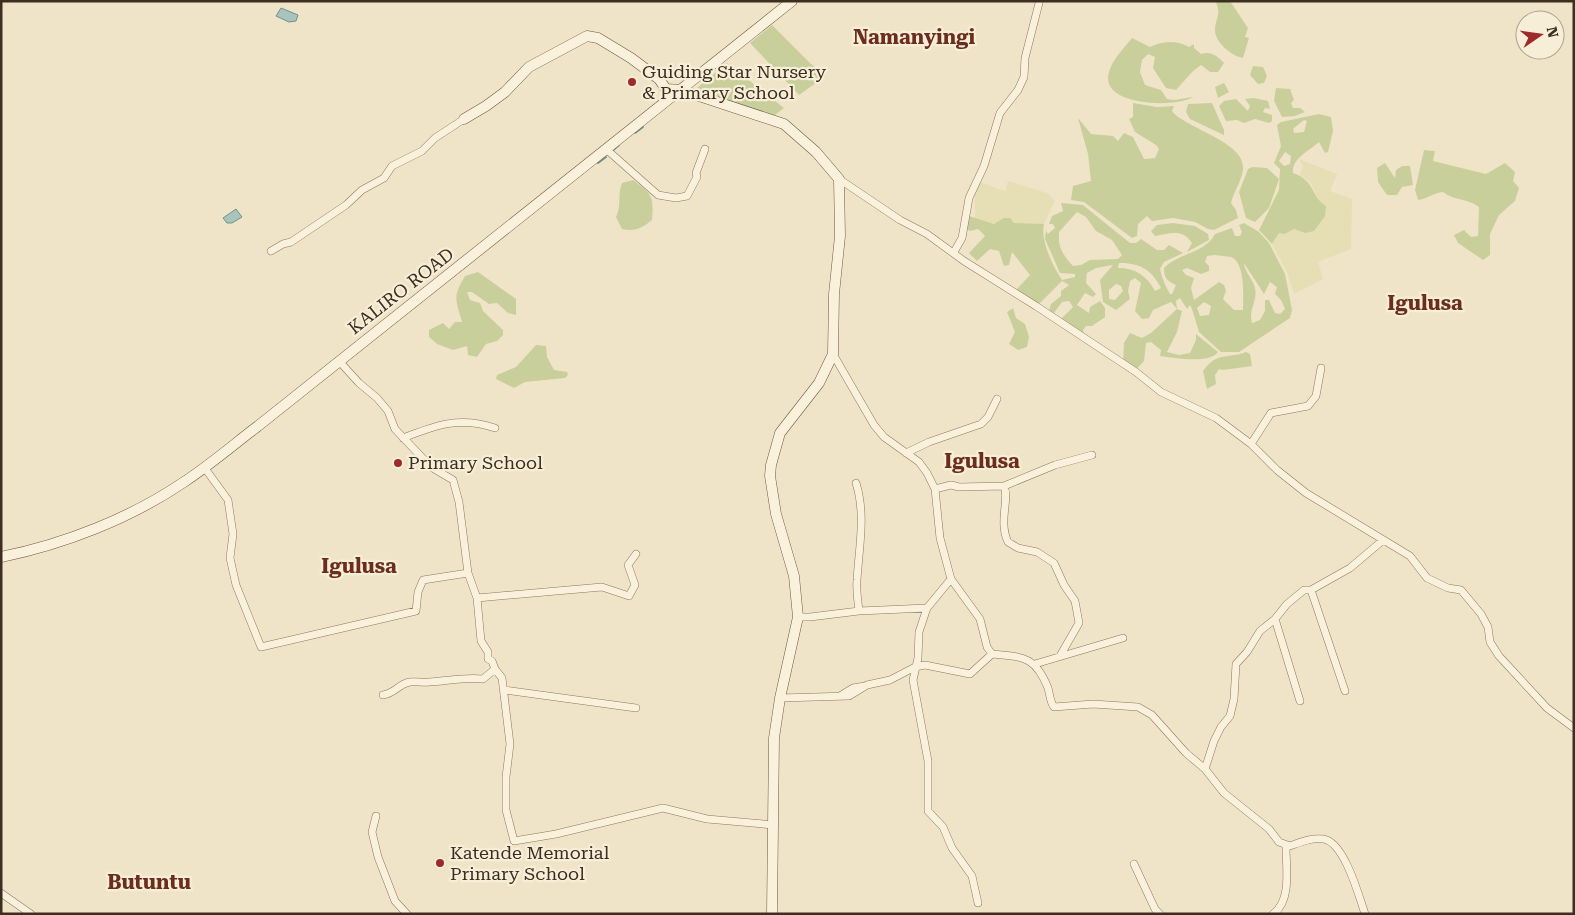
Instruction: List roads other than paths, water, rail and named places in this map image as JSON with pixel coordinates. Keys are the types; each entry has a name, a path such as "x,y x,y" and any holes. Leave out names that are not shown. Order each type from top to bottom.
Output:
{"street":[{"name":"KALIRO ROAD","path":"1,557 54,543 92,530 184,482 792,1"},
{"path":"954,252 962,238 969,198 984,166 1000,114 1018,90 1024,77 1025,58 1039,3"},
{"path":"270,251 283,244 292,242 346,206 362,190 384,178 392,166 422,151 435,138 505,92 529,67 587,36 598,38 630,58 659,80 666,89 680,90 748,110 790,127 839,179 900,220 927,234 964,261 1136,372 1161,392 1216,418 1251,444 1277,470 1306,494 1410,556 1427,578 1448,588 1461,590 1481,614 1488,627 1490,642 1499,656 1547,708 1574,728"},
{"path":"606,149 658,196 676,198 687,196 705,149"},
{"path":"772,914 774,738 780,698 798,616 794,576 776,514 770,476 771,465 780,433 819,382 833,354 834,294 840,236 839,179"},
{"path":"833,354 874,425 884,437 919,462 935,490 940,538 951,578 980,619 987,647 992,654"},
{"path":"339,360 388,411 395,430 431,467 453,480 459,502 468,573 476,598 481,641 488,652 488,659 492,661 502,678 510,744 506,777 506,810 514,841 556,834 663,808 708,819 774,825"},
{"path":"1251,444 1270,412 1308,406 1316,396 1321,368"},
{"path":"906,453 929,442 981,424 988,417 997,399"},
{"path":"403,438 430,427 447,424 475,421 495,428"},
{"path":"935,490 952,485 958,487 1004,486 1055,465 1092,455"},
{"path":"204,467 228,500 233,534 230,558 236,585 261,647 416,611 418,592 423,580 468,573"},
{"path":"856,483 861,498 861,542 856,582 858,611"},
{"path":"1004,486 1006,492 1002,520 1008,542 1018,548 1037,552 1054,563 1064,585 1076,601 1079,623 1060,656"},
{"path":"1205,769 1214,741 1230,716 1234,699 1236,664 1247,652 1260,631 1276,619 1286,604 1304,590 1311,590 1350,568 1382,541"},
{"path":"476,598 602,587 629,596 634,584 628,565 636,554"},
{"path":"951,578 927,608 919,632 913,680 928,761 928,811 947,833 952,848 972,876 978,902"},
{"path":"1311,590 1345,690"},
{"path":"798,616 810,617 858,611 927,608"},
{"path":"1276,619 1300,701"},
{"path":"1035,664 1123,638"},
{"path":"780,698 838,698 856,694 867,685 890,680 915,667 925,665 970,674 992,654 1018,656 1030,660 1035,664 1048,688 1054,707 1092,704 1138,707 1152,715 1186,753 1205,769 1224,794 1270,829 1279,842 1286,846 1306,839 1325,839 1336,846 1348,868 1365,914"},
{"path":"382,695 392,694 400,685 410,682 426,683 460,677 483,678 495,669"},
{"path":"504,690 636,708"},
{"path":"376,816 372,832 378,857 395,901 406,914"},
{"path":"1273,914 1280,909 1285,897 1286,846"},
{"path":"1134,864 1155,909 1160,914"},
{"path":"1,893 31,914"}],"water":[{"path":"281,8 298,15 296,21 289,22 276,16"},
{"path":"236,209 242,217 232,223 227,223 223,218"}],"waterway":[{"path":"635,133 643,127"},
{"path":"611,152 619,145"},
{"path":"598,163 606,157"}],"place":[{"name":"Guiding Star Nursery & Primary School","path":"632,82"},
{"name":"Primary School","path":"398,463"},
{"name":"Katende Memorial Primary School","path":"440,863"}],"district":[{"name":"Namanyingi","path":"914,37"},
{"name":"Igulusa","path":"1425,303"},
{"name":"Igulusa","path":"982,461"},
{"name":"Igulusa","path":"359,566"},
{"name":"Butuntu","path":"149,882"}]}
